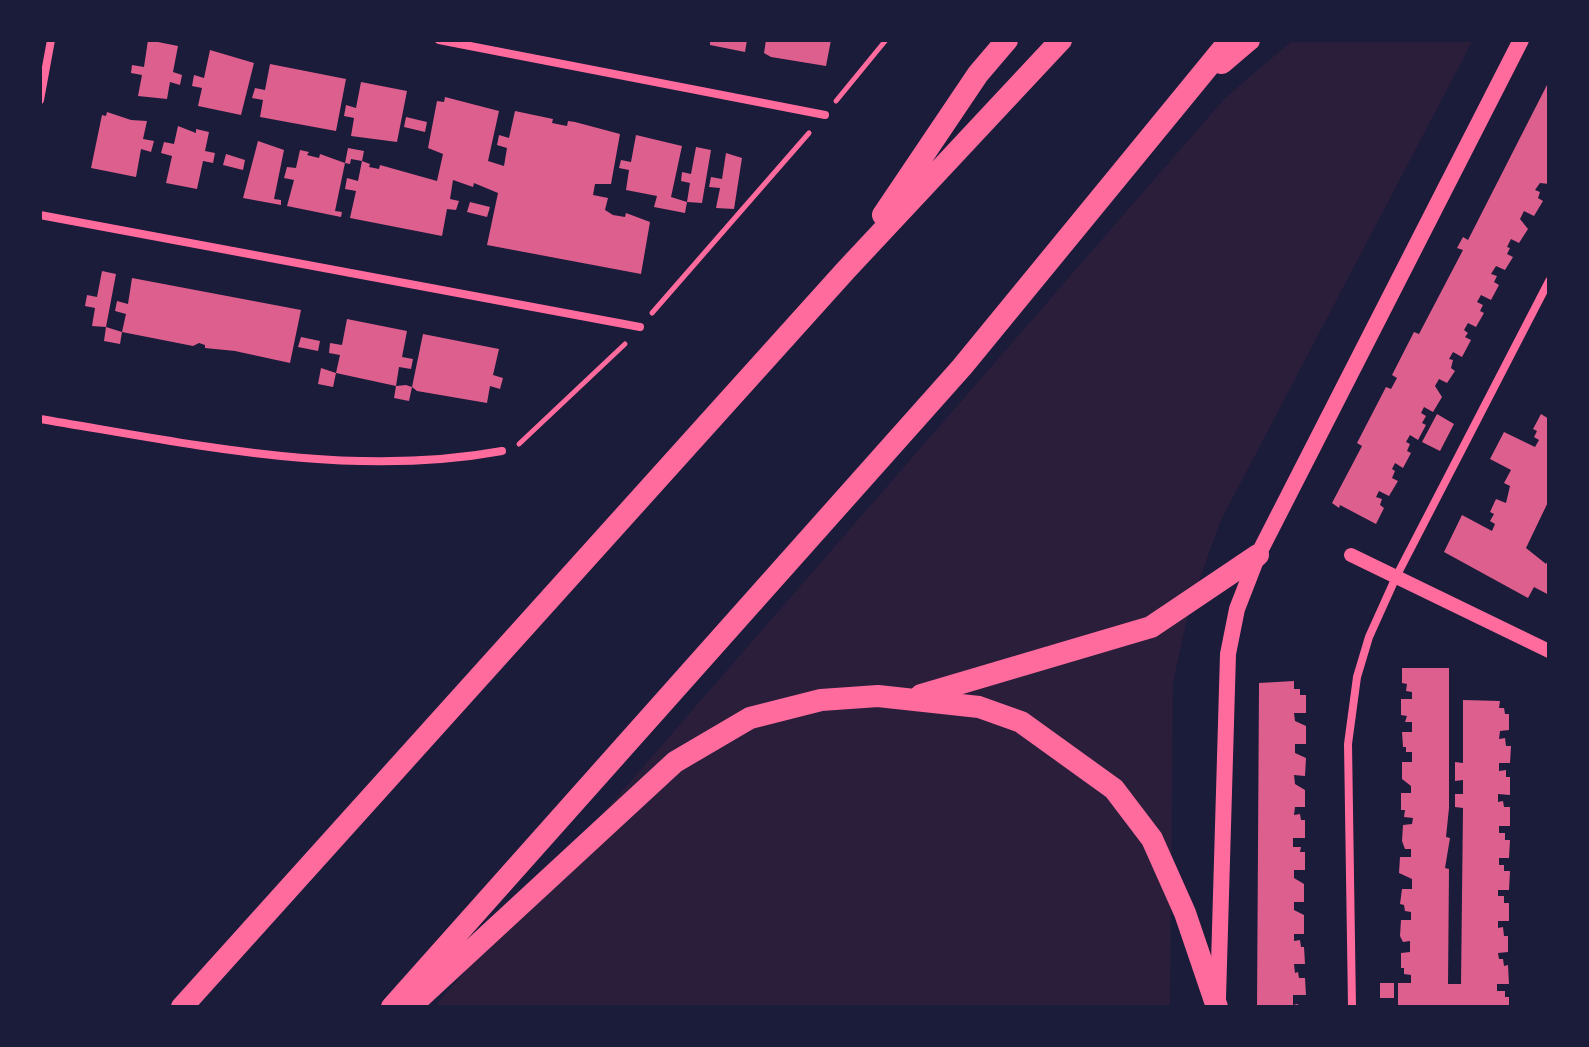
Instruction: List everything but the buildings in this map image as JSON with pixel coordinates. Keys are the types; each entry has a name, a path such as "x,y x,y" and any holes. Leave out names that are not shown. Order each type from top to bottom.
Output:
{"highway":[{"path":"846,270 978,74 1007,40"},
{"path":"182,1007 846,270 1061,40"},
{"path":"392,1007 962,367 1230,40"},
{"path":"1188,92 1249,40"},
{"path":"908,698 1151,627 1258,555"},
{"path":"410,1007 675,762 750,718 791,706 878,696 979,707 1021,722 1114,789 1152,839 1185,913 1217,1006"}],"main road":[{"path":"1217,1006 1228,654 1237,609 1258,555 1521,40"}],"street":[{"path":"40,100 51,40"},
{"path":"439,40 825,115"},
{"path":"40,215 640,327"},
{"path":"1352,1007 1348,744 1357,677 1369,637 1396,577 1549,281"},
{"path":"40,419 244,452 388,463 426,462 502,451"},
{"path":"1351,555 1549,651"}],"path":[{"path":"502,451 526,442 640,327 825,115 886,40"}],"shaded area":[{"path":"1293,40 1473,40 1220,522 1189,610 1173,683 1170,1007 434,1007 1225,98"}]}
